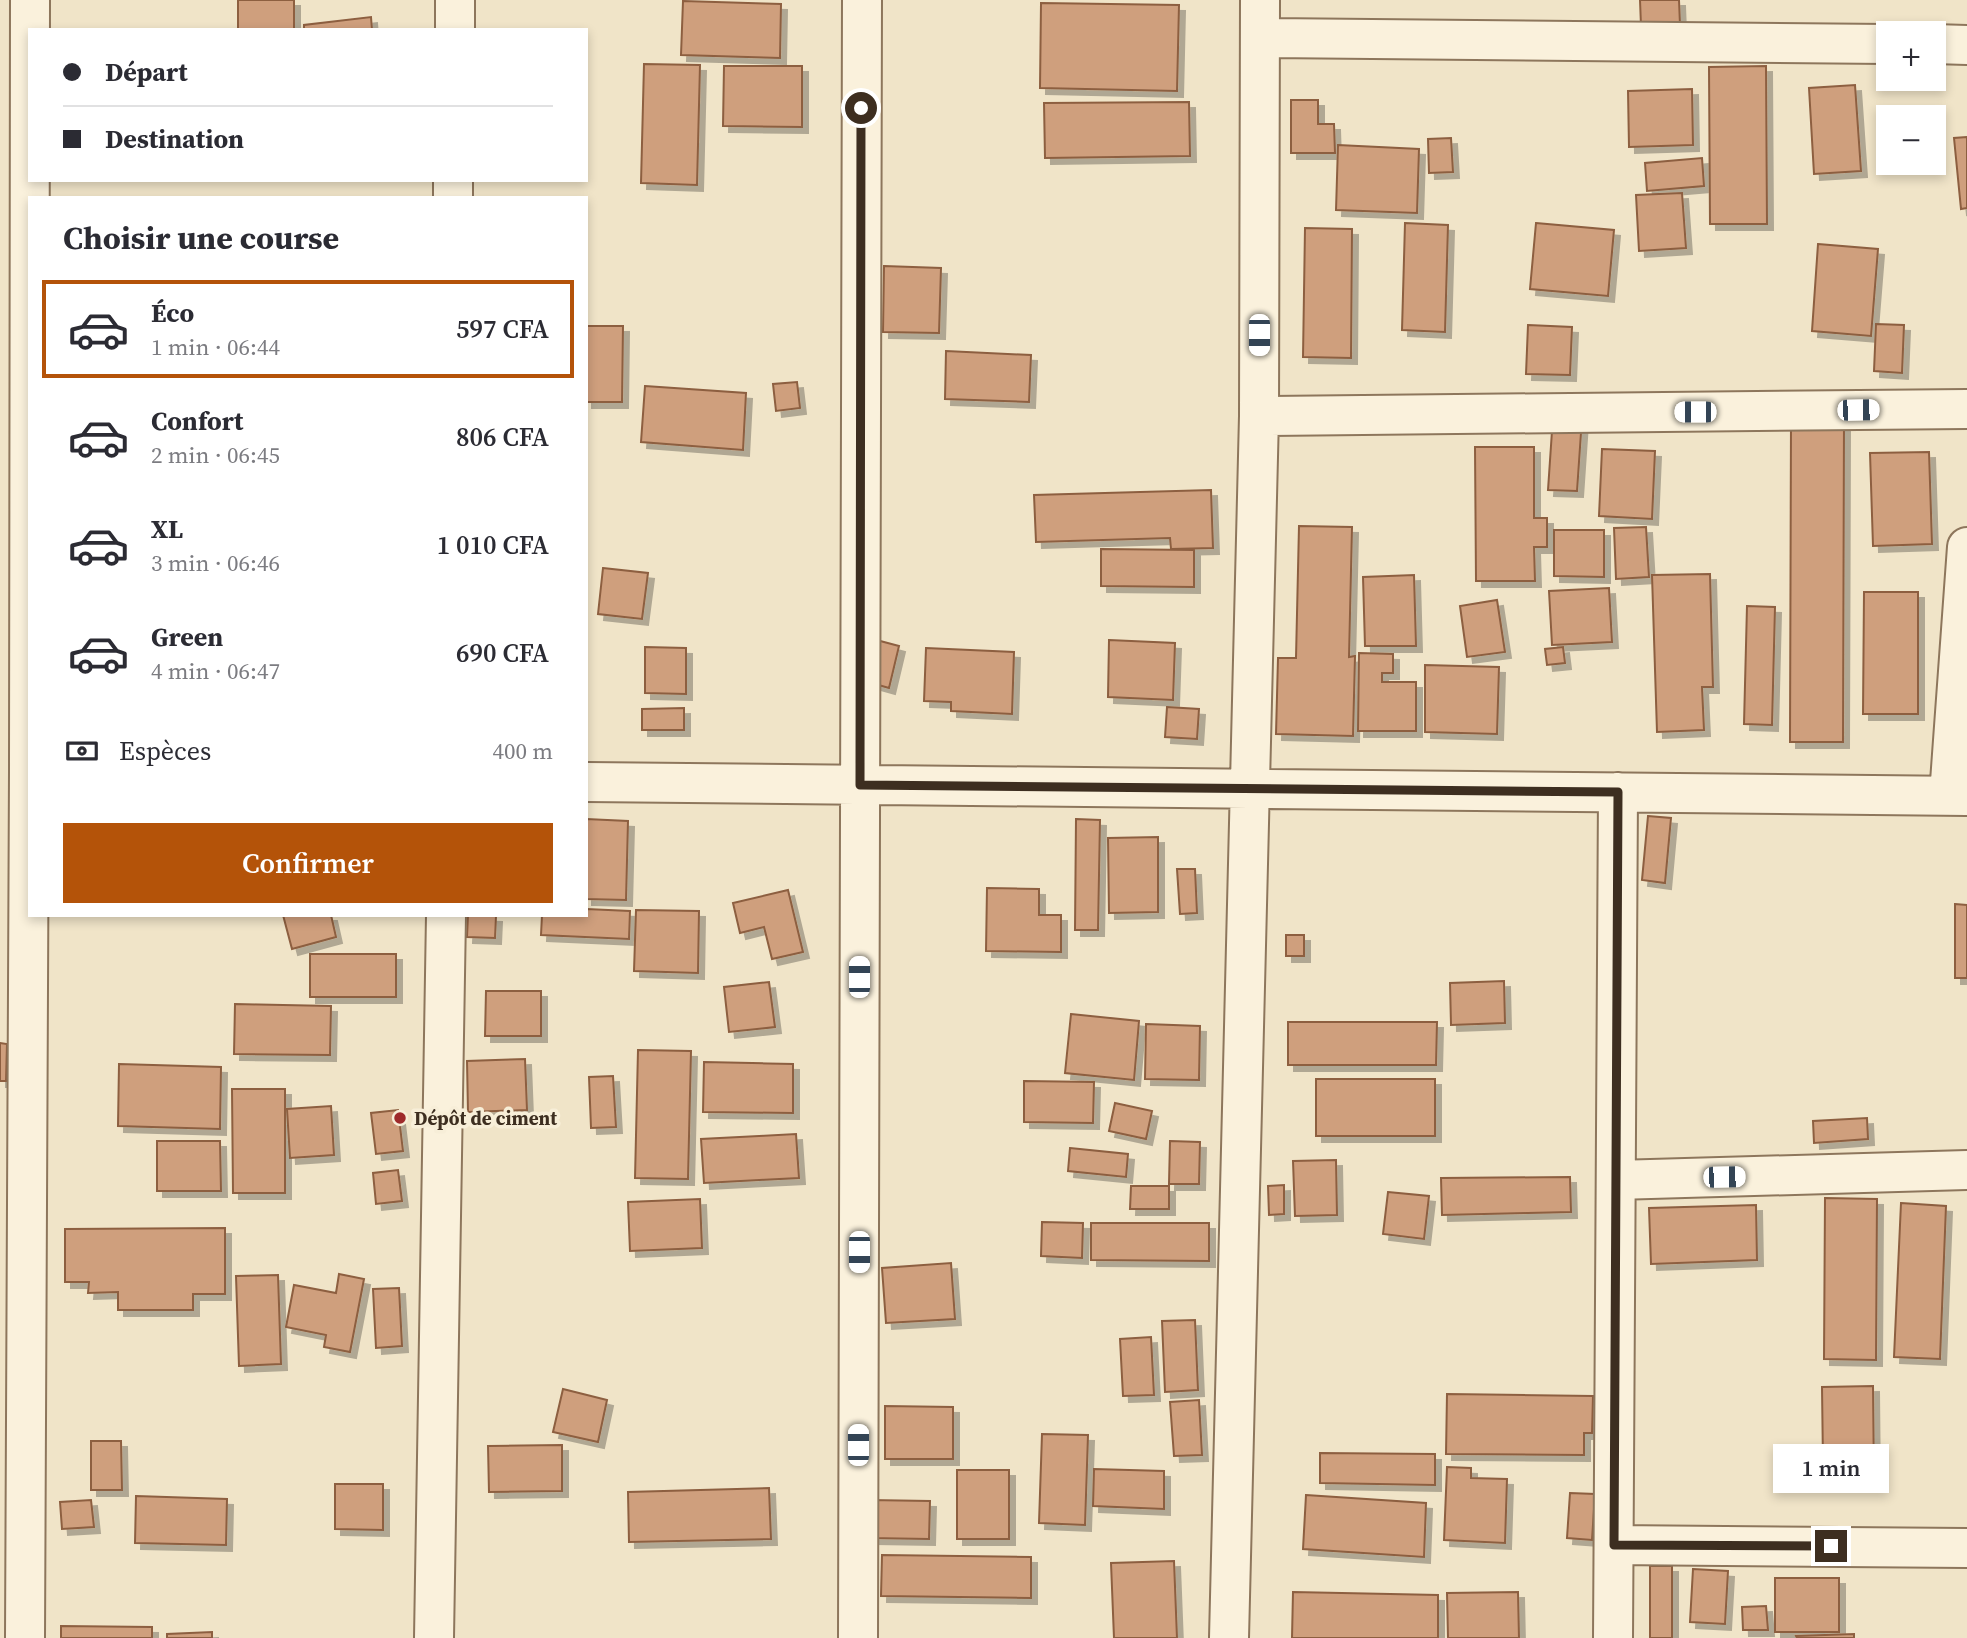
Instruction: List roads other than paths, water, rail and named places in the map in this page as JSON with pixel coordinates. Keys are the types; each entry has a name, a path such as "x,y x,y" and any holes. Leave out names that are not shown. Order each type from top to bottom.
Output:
{"street":[{"path":"30,0 30,28"},
{"path":"455,0 455,28"},
{"path":"858,1638 862,0"},
{"path":"1229,1638 1259,416 1260,0"},
{"path":"1260,38 1876,44"},
{"path":"1946,44 1967,44"},
{"path":"1259,416 1967,409"},
{"path":"588,782 1958,796 1967,547"},
{"path":"0,771 28,771"},
{"path":"1613,1638 1618,792"},
{"path":"24,1638 29,917"},
{"path":"434,1638 446,917"},
{"path":"1616,1180 1967,1170"},
{"path":"1614,1545 1967,1548"}],"place":[{"name":"Dépôt de ciment","path":"400,1118"}]}
